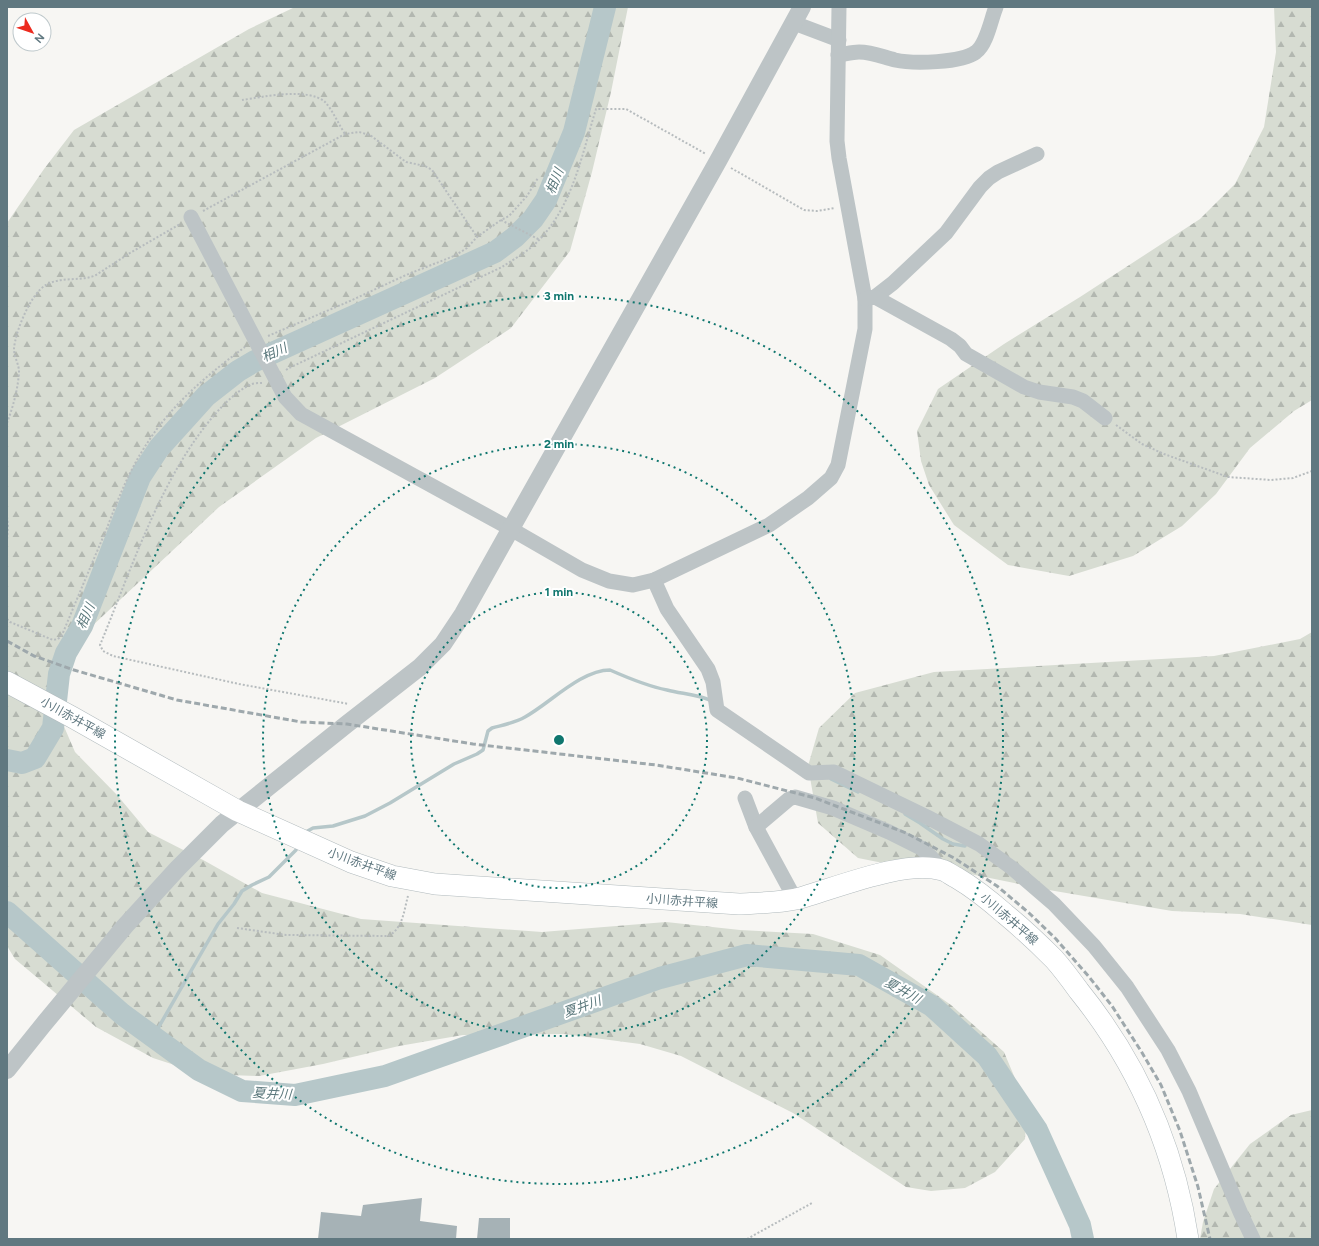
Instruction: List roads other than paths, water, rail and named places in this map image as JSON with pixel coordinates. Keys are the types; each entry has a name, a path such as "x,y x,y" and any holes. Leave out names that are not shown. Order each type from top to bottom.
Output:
{"main road":[{"name":"小川赤井平線","path":"7,682 238,811 351,862 392,876 435,884 739,904 795,899 887,872 917,867 942,870 982,894 1021,928 1055,960 1090,1004 1116,1043 1145,1096 1168,1153 1184,1216 1188,1239"}],"street":[{"path":"7,1070 125,926 178,868 222,824 420,667 443,644 463,614 511,529 718,161 802,7"},
{"path":"191,217 285,397 301,414 511,529 582,570 609,582 633,585 654,580 769,525 808,498 831,478 838,465 862,350 870,298 839,158 837,142 839,7"},
{"path":"838,55 859,52 874,53 906,62 929,62 964,58 977,52 984,42 996,7"},
{"path":"794,23 839,40"},
{"path":"870,298 893,283 946,233 980,187 989,178 998,172 1037,154"},
{"path":"870,298 951,339 960,346 966,354 1024,387 1039,392 1073,397 1083,401 1106,418"},
{"path":"654,580 667,609 708,669 713,682 717,710 810,773 834,772 928,817 979,844 1012,868 1042,894 1094,946 1127,987 1168,1050 1189,1091 1240,1214 1253,1239"},
{"path":"756,827 789,799 795,797 833,808 889,832 921,848 932,857 942,870"},
{"path":"745,798 756,827 795,899"}],"waterway":[{"name":"相川","path":"7,760 22,763 35,758 53,728 59,674 66,653 82,626 140,477 159,448 206,396 238,371 255,361 495,252 515,237 533,219 546,200 574,132 605,7"},
{"path":"304,833 313,828 333,826 365,816 390,803 454,764 483,750 488,731 492,728 509,724 521,719 577,681 599,671 610,670 652,686 695,695 712,701"},
{"path":"831,779 858,792"},
{"path":"905,814 943,839 953,844 965,846"},
{"path":"153,1037 218,924 242,891 269,877 296,850 298,846"},
{"name":"夏井川","path":"7,912 122,1014 199,1070 242,1091 295,1095 385,1076 660,978 747,955 859,965 932,1006 987,1056 1037,1130 1080,1225 1083,1239"}],"railway":[{"path":"7,641 34,656 74,670 177,700 301,722 347,724 473,744 656,765 737,778 815,798 906,833 954,858 997,886 1029,913 1056,939 1112,1006 1161,1085 1180,1131 1198,1187 1210,1239"}]}
